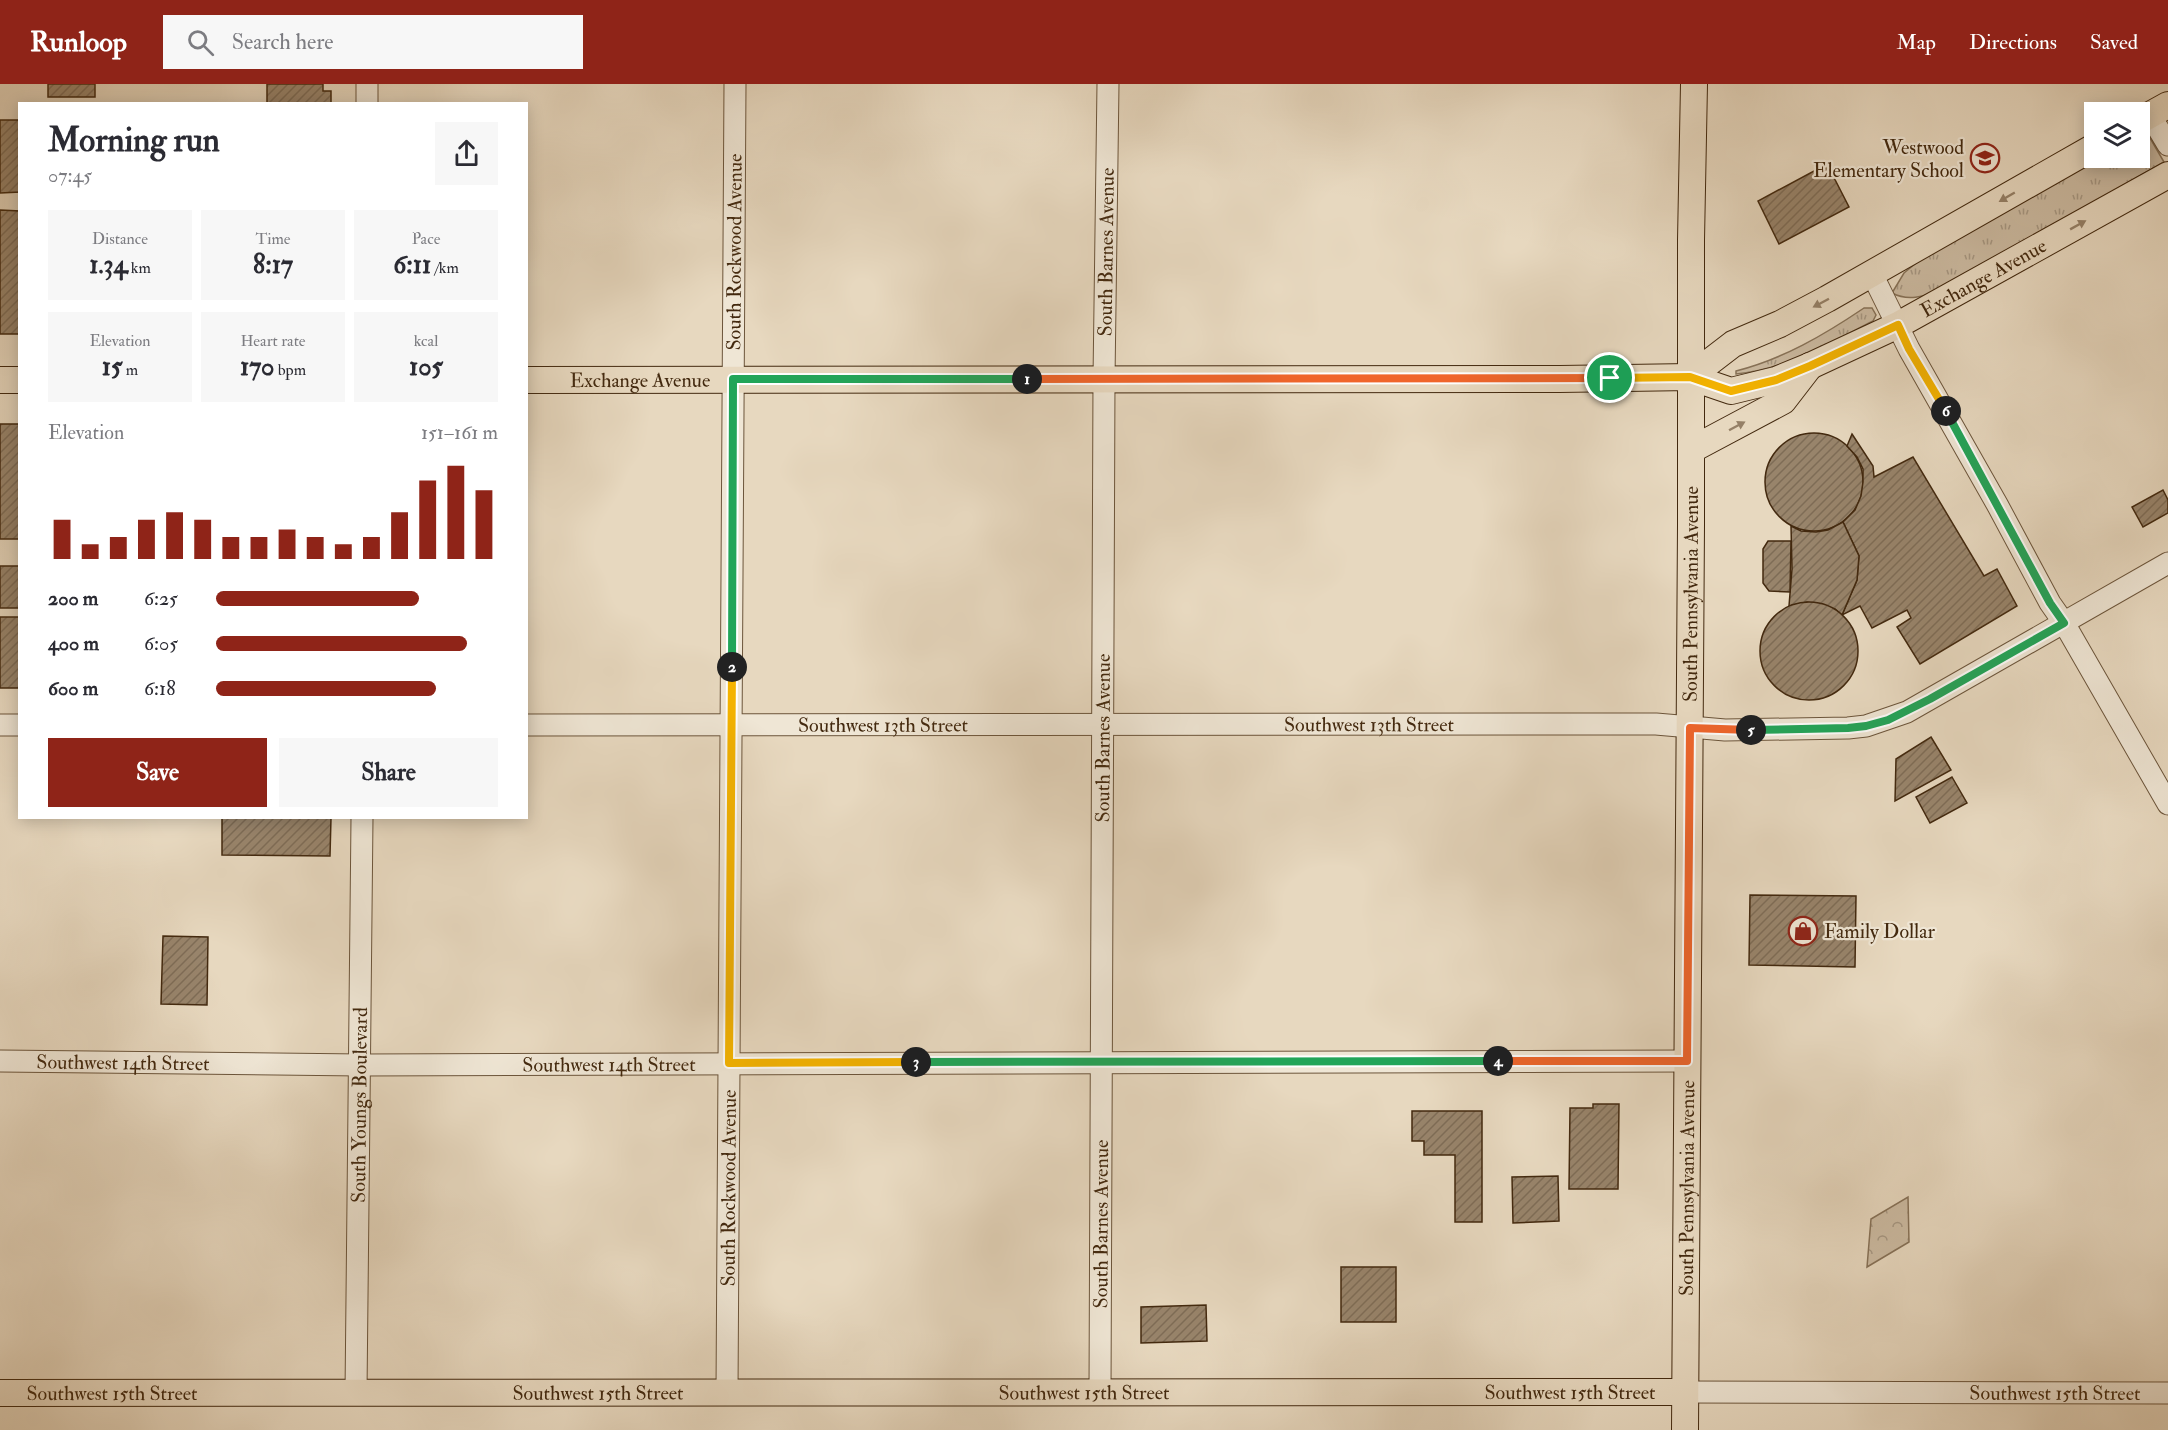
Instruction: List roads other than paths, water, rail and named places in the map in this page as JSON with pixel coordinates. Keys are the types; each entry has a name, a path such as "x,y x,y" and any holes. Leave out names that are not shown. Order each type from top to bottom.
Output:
{"main road":[{"name":"South Pennsylvania Avenue","path":"1685,1430 1690,377 1694,84"},
{"path":"1690,377 1733,344 1780,324 1872,274 2084,153"},
{"name":"Exchange Avenue","path":"528,380 1690,377 1731,391 1776,380 1898,325 2168,175"},
{"path":"1691,450 1784,401 1810,366"},
{"path":"0,380 18,380"},
{"name":"Southwest 15th Street","path":"0,1393 1685,1392"}],"street":[{"path":"367,84 367,102"},
{"name":"South Rockwood Avenue","path":"727,1392 735,84"},
{"name":"South Barnes Avenue","path":"1100,1392 1104,379 1108,84"},
{"path":"2152,114 2168,145"},
{"path":"1872,274 1909,349 1921,366 2050,603 2064,623 2168,804"},
{"name":"Southwest 13th Street","path":"528,725 1656,724 1725,730 1866,726 1907,712 2168,563"},
{"path":"0,725 18,725"},
{"name":"South Youngs Boulevard","path":"356,1393 362,819"},
{"name":"Southwest 14th Street","path":"0,1062 361,1065 1687,1061"},
{"name":"Southwest 15th Street","path":"1685,1392 2168,1393"}],"place":[{"name":"Westwood Elementary School","path":"1985,158"},
{"name":"Family Dollar","path":"1803,931"}]}
